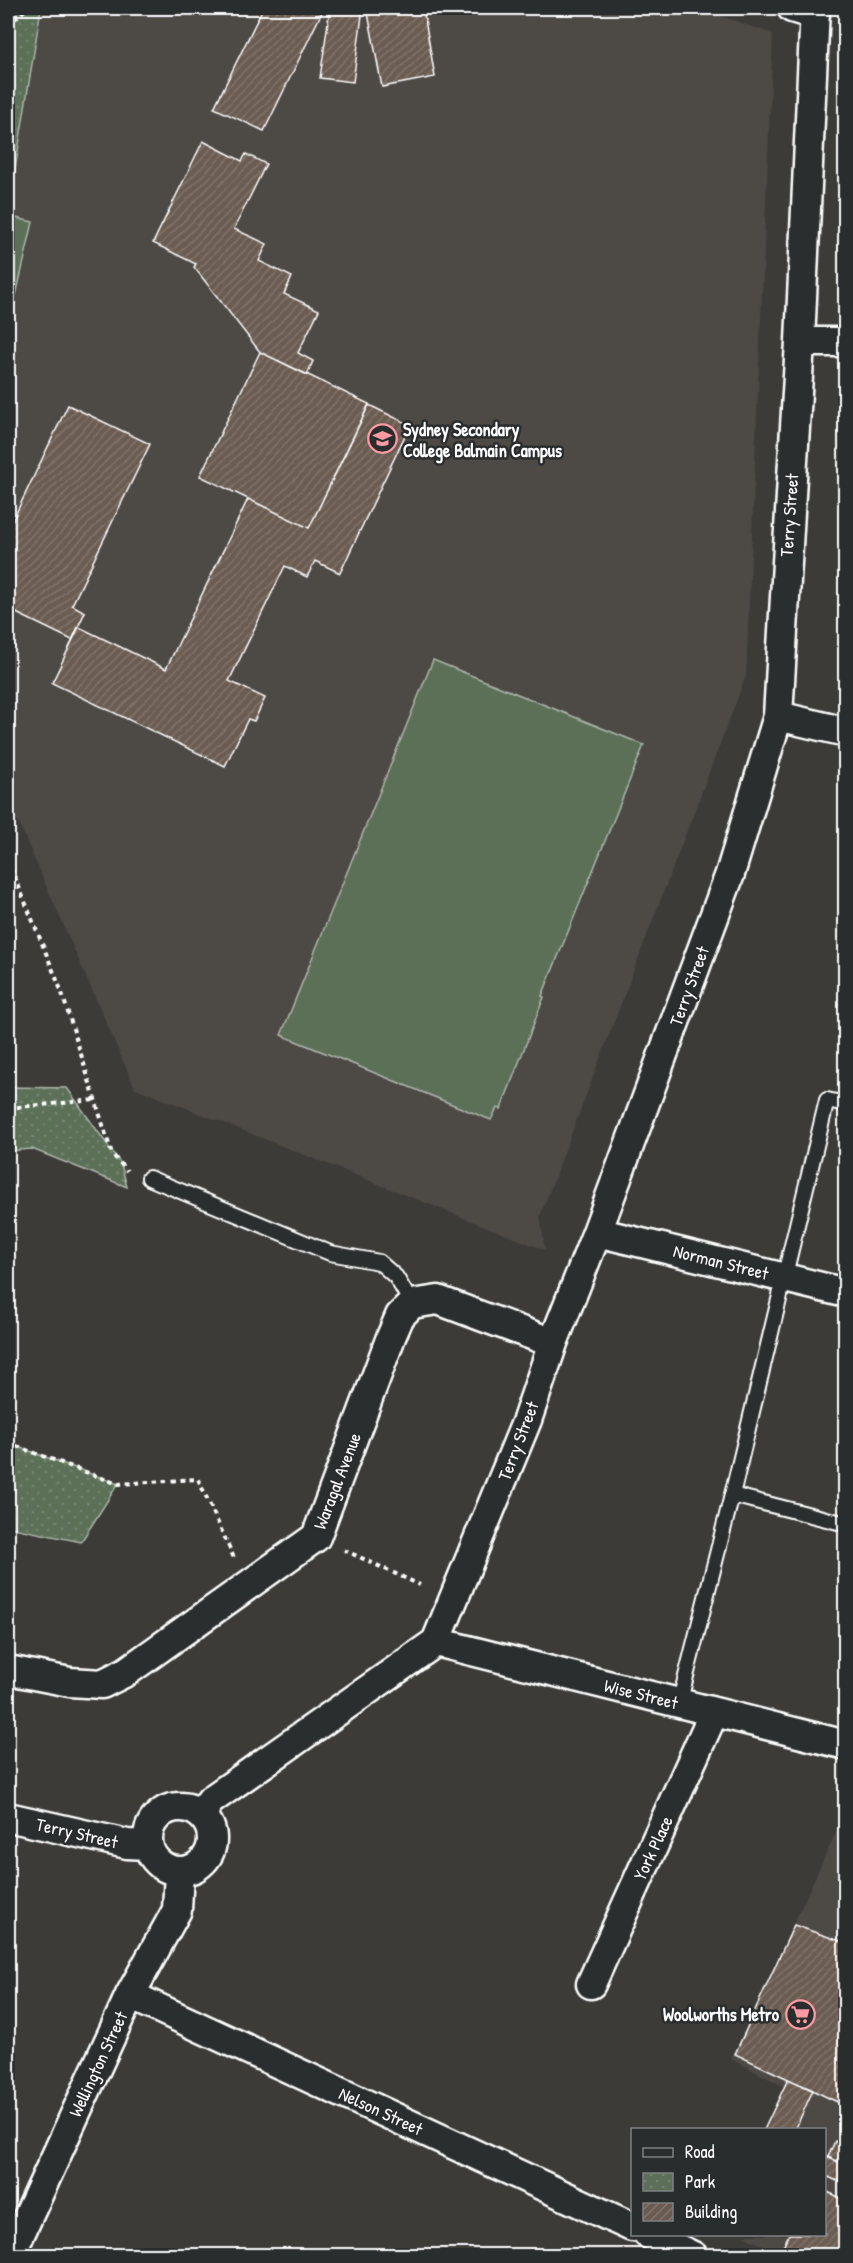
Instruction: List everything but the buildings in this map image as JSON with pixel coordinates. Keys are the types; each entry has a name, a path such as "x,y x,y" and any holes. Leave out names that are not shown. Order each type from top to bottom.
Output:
{"street":[{"name":"Terry Street","path":"436,1642 527,1420 553,1343 597,1232 730,874 778,716 800,342 807,10"},
{"path":"800,342 846,342"},
{"path":"778,716 846,732"},
{"name":"Norman Street","path":"597,1232 846,1293"},
{"path":"411,1304 438,1300 553,1343"},
{"name":"Waragal Avenue","path":"8,1670 70,1682 102,1684 126,1672 316,1537 391,1336 400,1316 411,1304"},
{"path":"201,1814 211,1800 436,1642"},
{"name":"Wise Street","path":"436,1642 846,1745"},
{"name":"York Place","path":"591,1984 714,1712"},
{"path":"169,1808 191,1808 201,1814 212,1830 211,1850 199,1866 180,1872 169,1870 159,1864 148,1845 148,1833 152,1822 169,1808"},
{"name":"Terry Street","path":"8,1817 127,1844 148,1845"},
{"name":"Wellington Street","path":"10,2256 130,1995 177,1910 180,1872"},
{"name":"Nelson Street","path":"130,1995 631,2226"},
{"path":"650,2236 693,2256"}],"lane":[{"path":"680,1704 827,1100 846,1104"},
{"path":"149,1178 330,1253 379,1262 396,1276 411,1304"},
{"path":"732,1495 846,1524"}],"path":[{"path":"8,25 27,8"},
{"path":"8,860 61,990 112,1154 126,1171 149,1178"},
{"path":"8,1108 95,1100"},
{"path":"8,1443 118,1484 198,1479 247,1586"},
{"path":"316,1537 420,1585"}],"shaded area":[{"name":"Sydney Secondary College Balmain Campus","path":"41,8 68,8 122,15 134,8 697,8 773,34 746,676 540,1216 545,1250 135,1088 8,799 8,201 10,201"},
{"path":"845,1813 845,2255 783,2255 743,2236 826,2236 826,2128 773,2128 791,2090 731,2059"}],"green space":[{"path":"8,8 41,8 10,201 8,201"},
{"path":"68,8 128,8 122,15"},
{"path":"8,216 33,222 8,330"},
{"path":"433,660 644,745 542,996 544,997 501,1109 497,1108 491,1120 281,1035"},
{"path":"8,1087 67,1088 121,1164 127,1187 32,1149 8,1151"},
{"path":"8,1443 118,1484 81,1542 8,1527"}],"place":[{"name":"Sydney Secondary College Balmain Campus","path":"382,439"},
{"name":"Woolworths Metro","path":"800,2014"}]}
